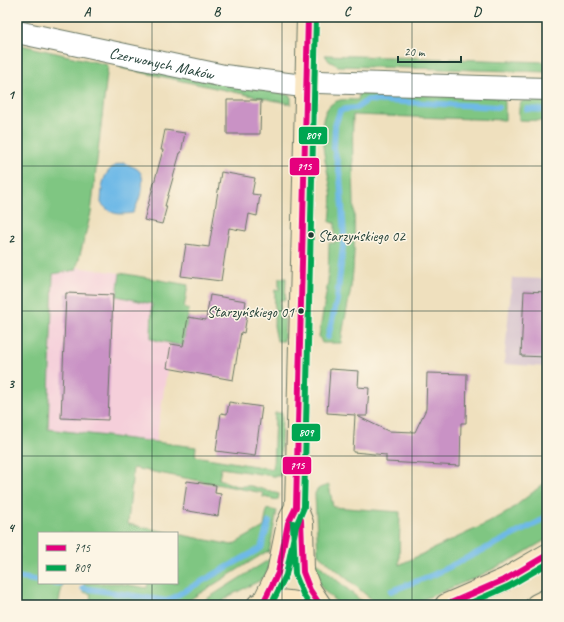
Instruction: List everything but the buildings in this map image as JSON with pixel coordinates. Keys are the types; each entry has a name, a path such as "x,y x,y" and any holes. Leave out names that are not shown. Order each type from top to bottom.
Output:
{"street":[{"path":"308,17 296,507 302,523 303,572 310,590 320,605"},
{"name":"Czerwonych Maków","path":"17,32 224,76 295,85 307,82 547,89"},
{"path":"261,604 278,573 288,523 296,507"},
{"path":"446,605 506,579 547,555"},
{"path":"537,605 547,600"},
{"path":"261,604 283,601 304,605"}],"shaded area":[{"path":"76,267 120,273 117,296 152,304 151,339 171,344 156,442 48,429 53,274 76,270"},
{"path":"512,278 547,279 547,367 504,364"}],"green space":[{"path":"17,44 108,65 91,213 76,270 53,274 48,429 196,447 195,456 273,469 275,413 282,413 280,476 221,468 219,479 236,486 251,486 279,494 278,500 263,497 263,493 133,468 128,524 166,532 38,532 38,584 63,584 58,605 17,605"},
{"path":"325,55 547,62 547,72 338,66 329,61"},
{"path":"123,62 289,95 291,97 291,104 121,68"},
{"path":"359,93 500,97 504,99 505,102 505,120 353,115 354,252 352,280 341,343 322,343 319,336 328,282 329,243 335,243 335,223 330,222 332,204 331,190 322,138 322,125 325,113 331,105 340,100 358,100"},
{"path":"526,99 547,99 547,121 519,120 521,102"},
{"path":"120,273 188,285 184,308 189,310 183,346 151,339 152,304 117,296"},
{"path":"279,278 286,278 285,300 280,300 280,319 285,319 284,341 277,341 274,326 275,290 279,290"},
{"path":"547,481 547,539 515,558 475,578 412,604 378,605 318,554 315,494 317,490 322,487 329,485 333,507 400,512 399,565 508,512"},
{"path":"267,509 277,511 269,552 266,552 181,605 122,605 90,599 91,594 83,592 84,584 123,584 147,588 148,584 178,584 178,534 232,545 264,527"},
{"path":"270,559 274,559 265,576 259,581 229,596 218,605 197,605"},
{"path":"312,563 317,563 366,605 340,605 319,583"}],"water":[{"path":"123,163 139,170 143,181 139,198 133,213 119,214 108,210 101,203 101,196 104,178 107,173 116,165"}],"waterway":[{"path":"328,337 337,300 344,237 340,175 334,148 335,126 340,111 356,108 368,100 498,107"},
{"path":"527,109 547,110"},
{"path":"391,591 433,575 539,522 547,516"},
{"path":"83,588 167,601 261,548 269,522"},
{"path":"17,577 38,581"}],"transit line":[{"name":"715","path":"258,605 263,603 278,573 288,523 296,507 308,17"},
{"name":"809","path":"271,605 286,575 296,526 304,507 316,17"},
{"name":"715","path":"301,520 303,572 310,590 320,605"},
{"name":"809","path":"293,523 295,574 303,594 310,605"},
{"name":"715","path":"446,605 506,579 547,555"},
{"name":"809","path":"466,605 509,586 547,564"}],"place":[{"name":"Starzyńskiego 02","path":"311,235"},
{"name":"Starzyńskiego 01","path":"301,311"}]}
